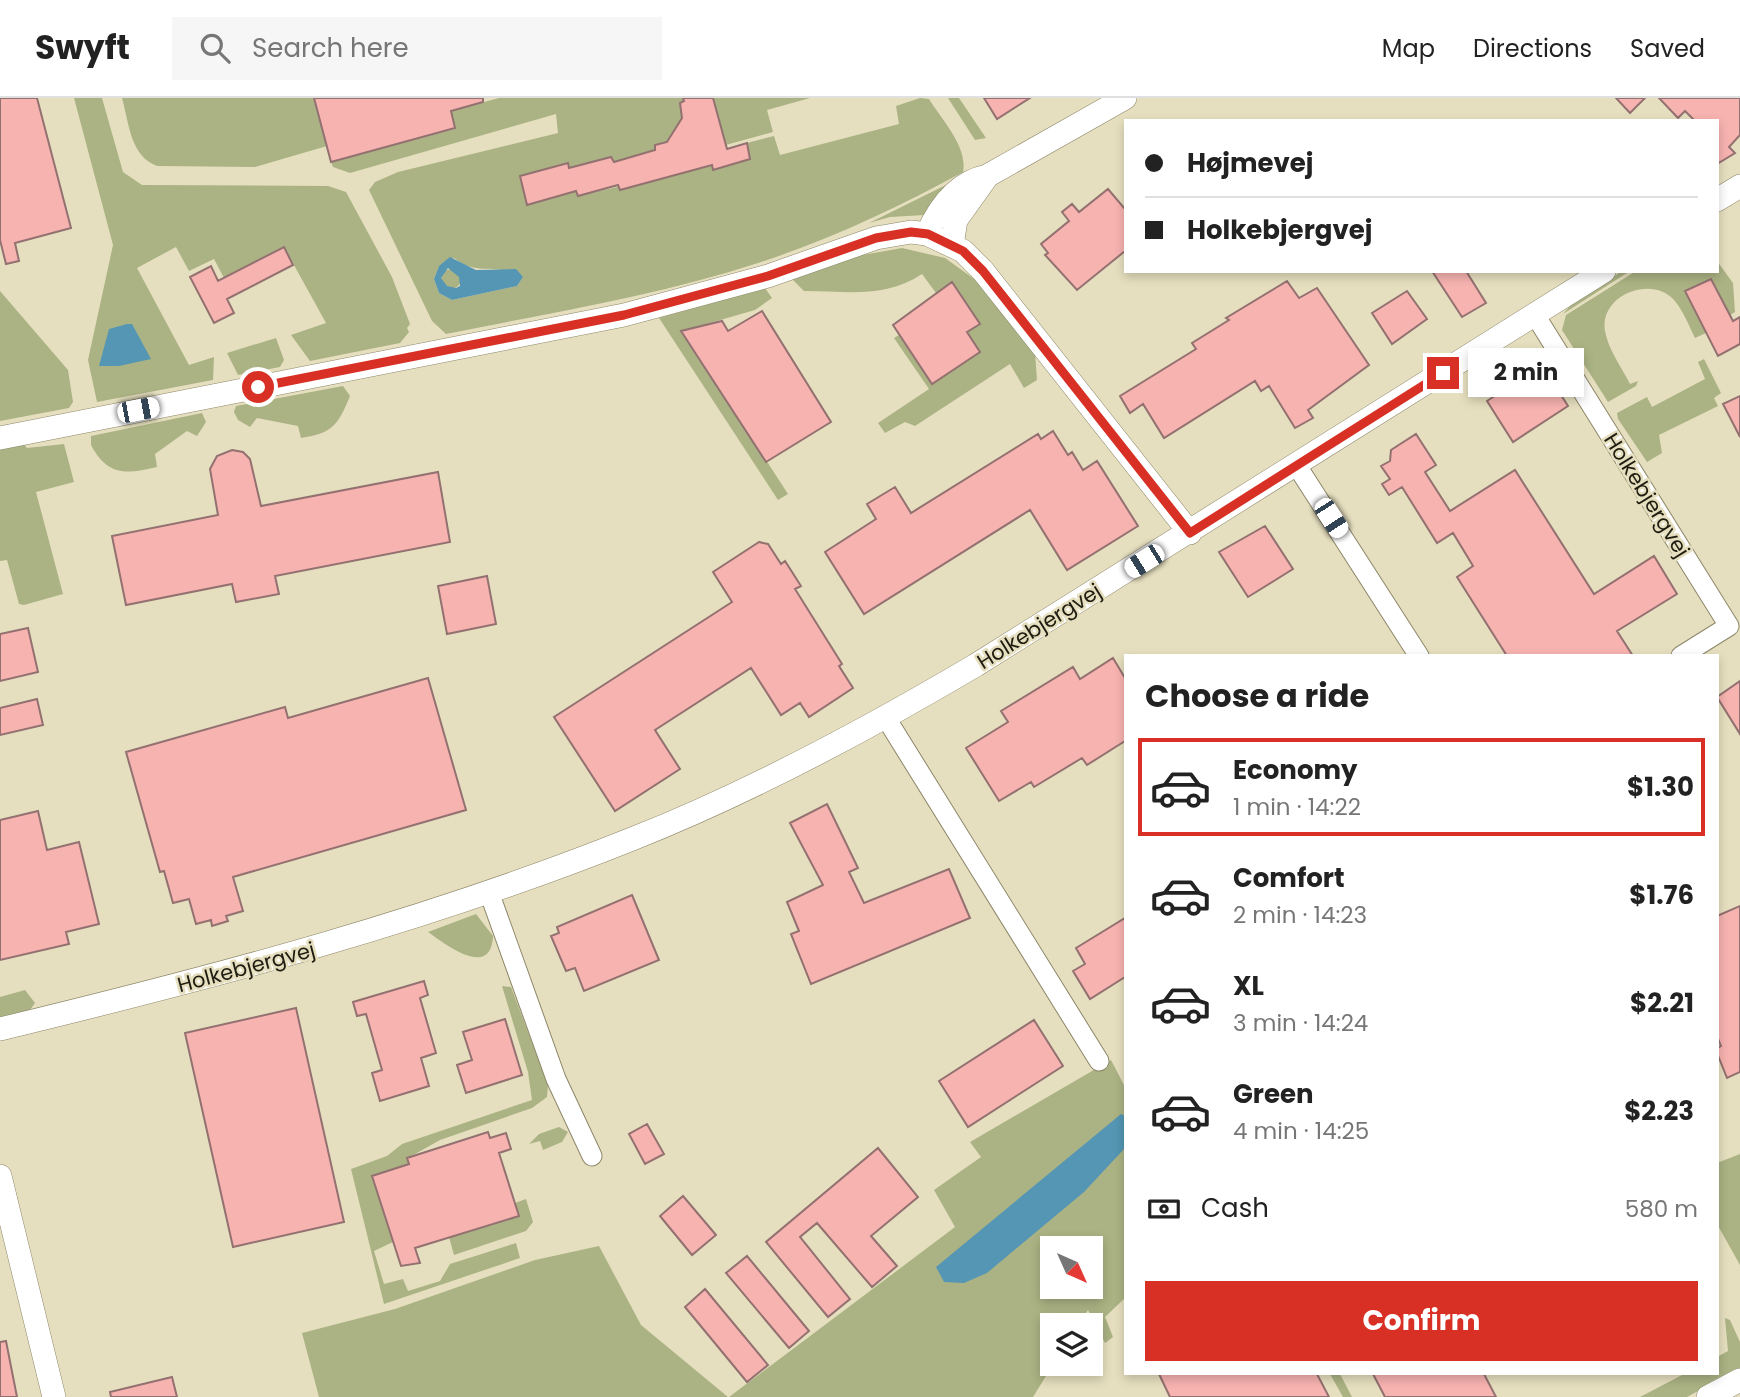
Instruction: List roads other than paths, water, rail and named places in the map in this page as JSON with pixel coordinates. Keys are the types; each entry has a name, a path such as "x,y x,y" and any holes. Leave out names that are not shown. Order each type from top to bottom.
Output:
{"street":[{"path":"928,234 935,215 969,180 987,176 1125,98"},
{"path":"952,246 956,220 987,176"},
{"path":"1719,199 1740,186"},
{"path":"0,438 624,315 768,276 876,238 911,232 928,234 963,251 983,271 1190,533"},
{"name":"Holkebjergvej","path":"0,1029 229,973 394,924 633,839 779,772 886,718 1190,533 1601,273"},
{"name":"Holkebjergvej","path":"1535,315 1729,626 1684,654"},
{"path":"1297,466 1418,654"},
{"path":"886,718 1099,1061"},
{"path":"489,892 556,1079 592,1156"},
{"path":"0,1176 54,1397"},
{"path":"1708,1397 1740,1380"}],"water":[{"path":"450,257 476,270 516,269 523,277 517,286 452,300 439,293 434,279 439,266","holes":["448,268 459,277 460,286 456,288 447,286 441,278"]},
{"path":"132,324 151,359 119,366 99,366 109,329"},
{"path":"1121,1114 1124,1116 1124,1149 1084,1192 987,1273 964,1283 944,1282 936,1267"}]}
